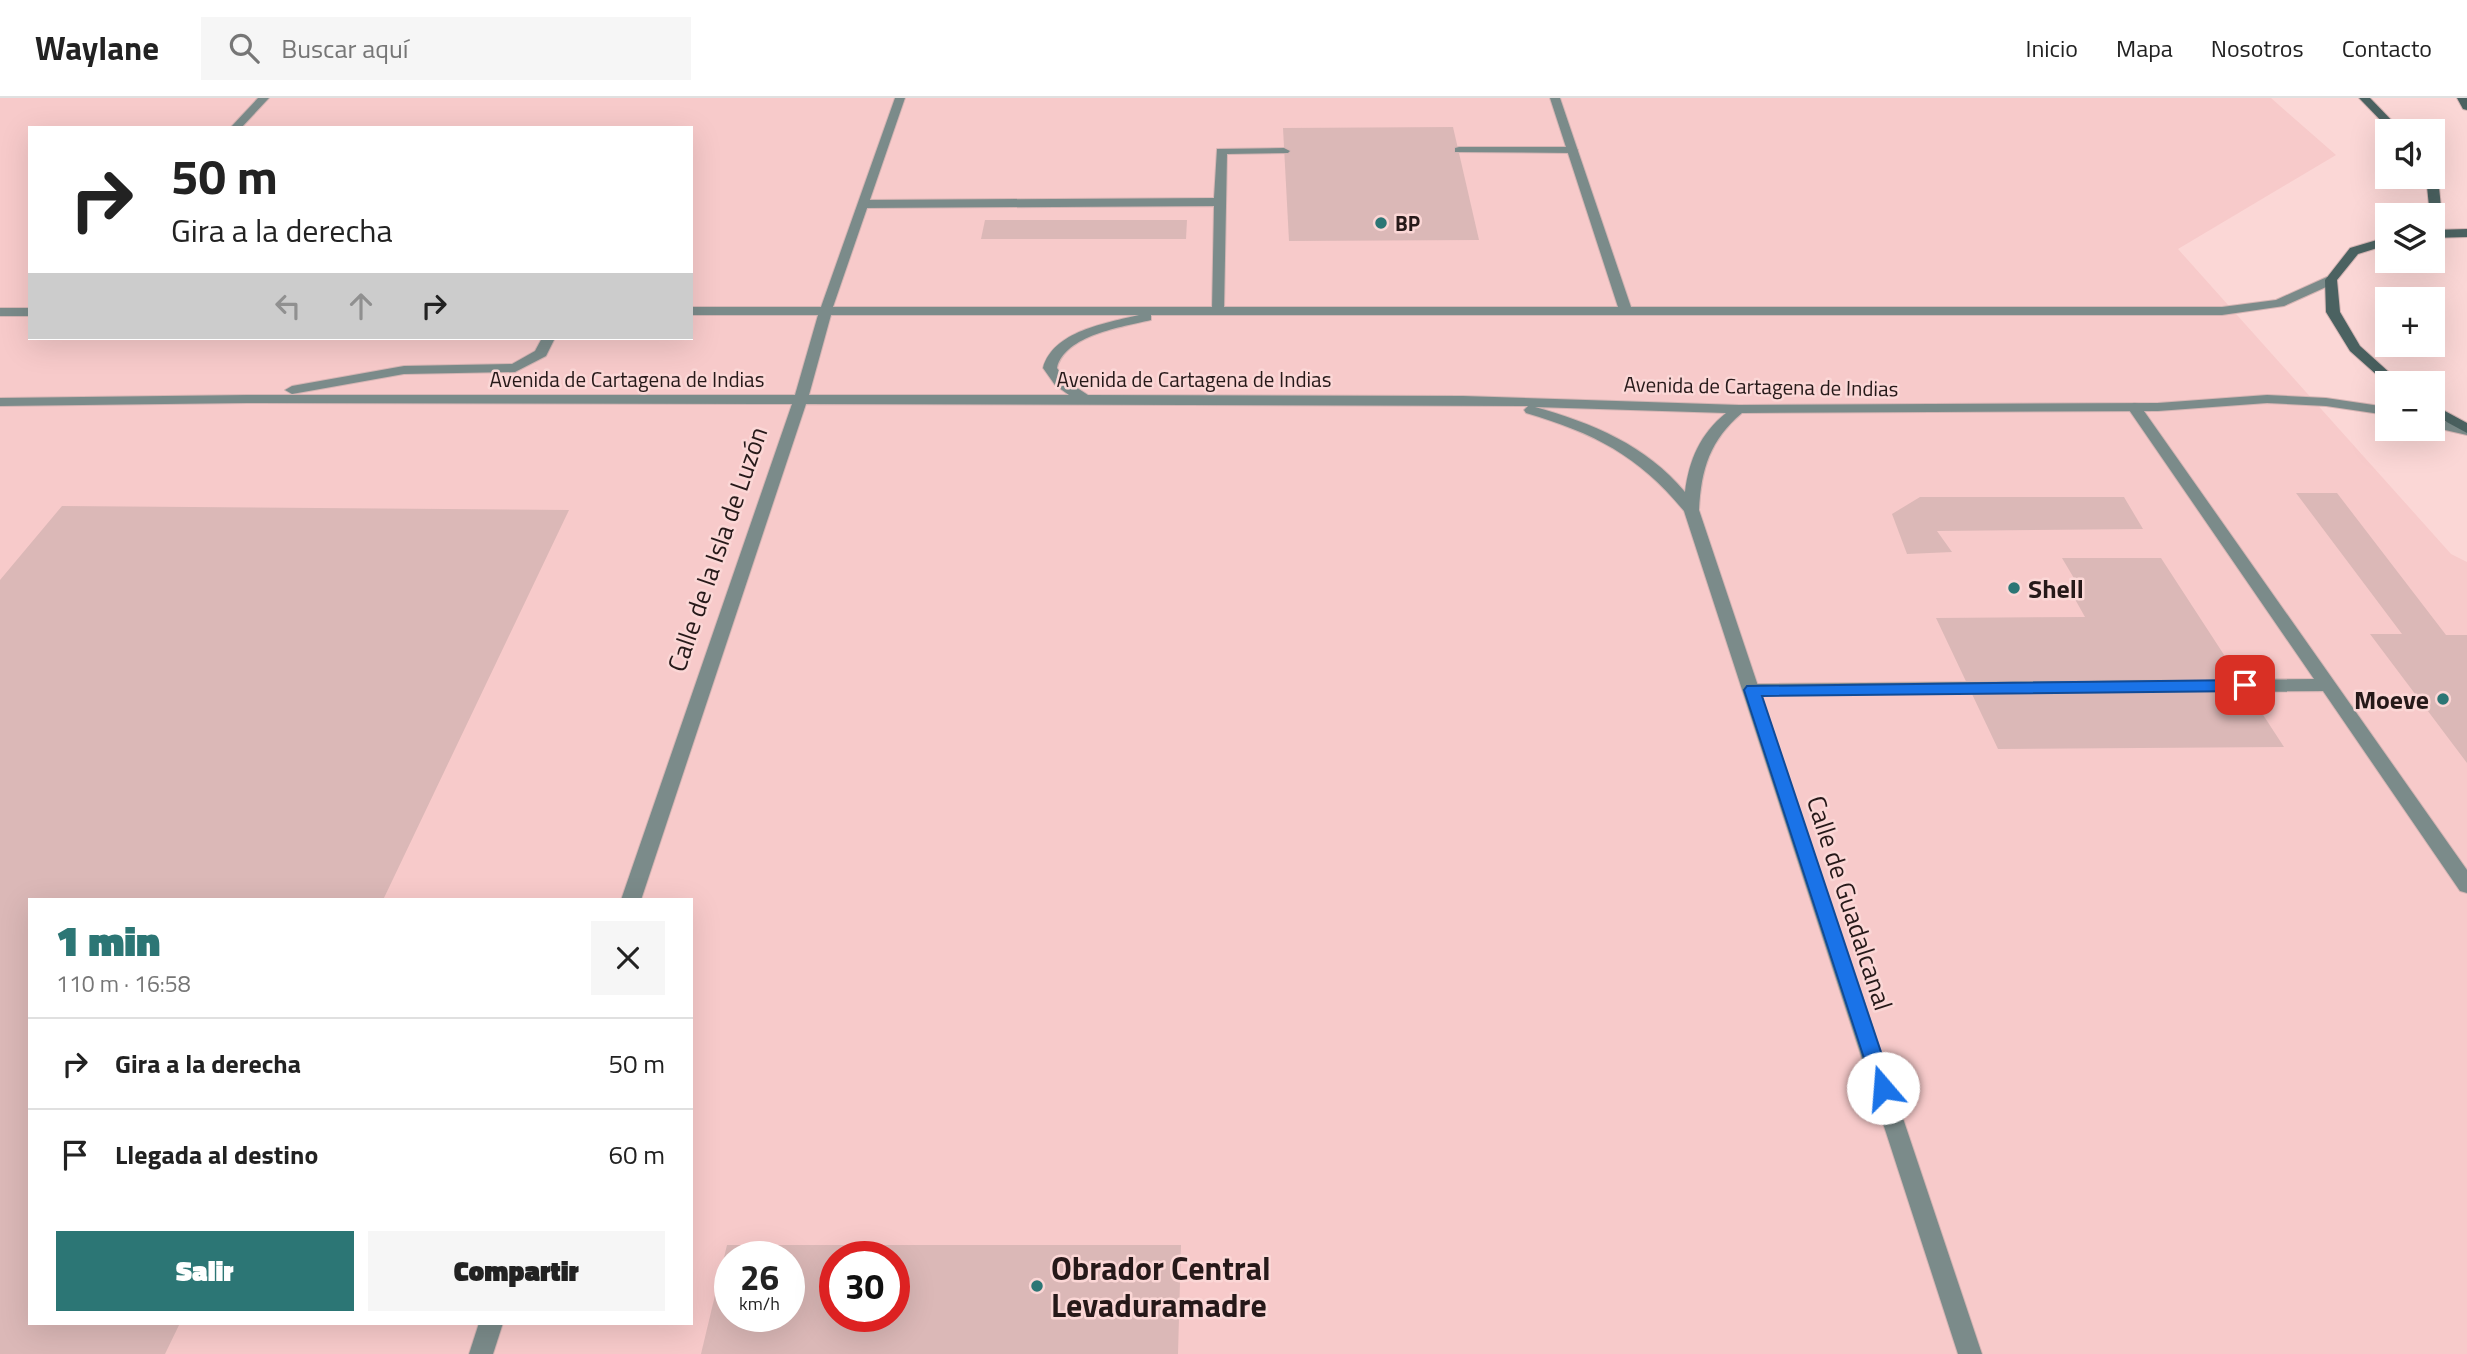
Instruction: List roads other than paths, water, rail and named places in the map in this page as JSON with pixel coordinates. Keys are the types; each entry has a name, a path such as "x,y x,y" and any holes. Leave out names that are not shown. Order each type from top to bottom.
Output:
{"main road":[{"path":"2362,98 2385,119"},
{"path":"2462,98 2467,107"},
{"path":"2445,234 2467,233"},
{"path":"2375,245 2354,251 2331,280 2333,312 2355,348 2381,371"},
{"path":"2445,416 2467,430"}],"street":[{"path":"237,126 264,98"},
{"name":"Calle de la Isla de Luzón","path":"632,898 799,401 825,310 900,98"},
{"path":"1555,98 1626,311"},
{"path":"1459,150 1572,150"},
{"path":"1218,310 1221,151 1284,151"},
{"path":"863,204 1219,202"},
{"path":"693,311 2222,310 2278,303 2331,280"},
{"path":"1085,400 1061,387 1051,376 1049,361 1057,350 1072,339 1173,310"},
{"path":"0,312 28,312"},
{"path":"247,398 404,370 515,368 541,353 547,340"},
{"name":"Avenida de Cartagena de Indias","path":"0,402 247,398 1085,400 1504,402 1740,409 2134,407 2267,399 2326,402 2375,409"},
{"name":"Calle de Guadalcanal","path":"1504,402 1590,430 1636,454 1666,477 1691,510 1970,1354"},
{"path":"2134,407 2467,885"},
{"name":"Calle de Guadalcanal","path":"1691,510 1692,478 1702,448 1718,426 1740,409"},
{"path":"2445,425 2467,430"},
{"path":"1752,690 2327,685"},
{"path":"481,1354 490,1325"}],"place":[{"name":"BP","path":"1381,223"},
{"name":"Shell","path":"2014,588"},
{"name":"Moeve","path":"2443,699"},
{"name":"Obrador Central Levaduramadre","path":"1037,1286"}]}
